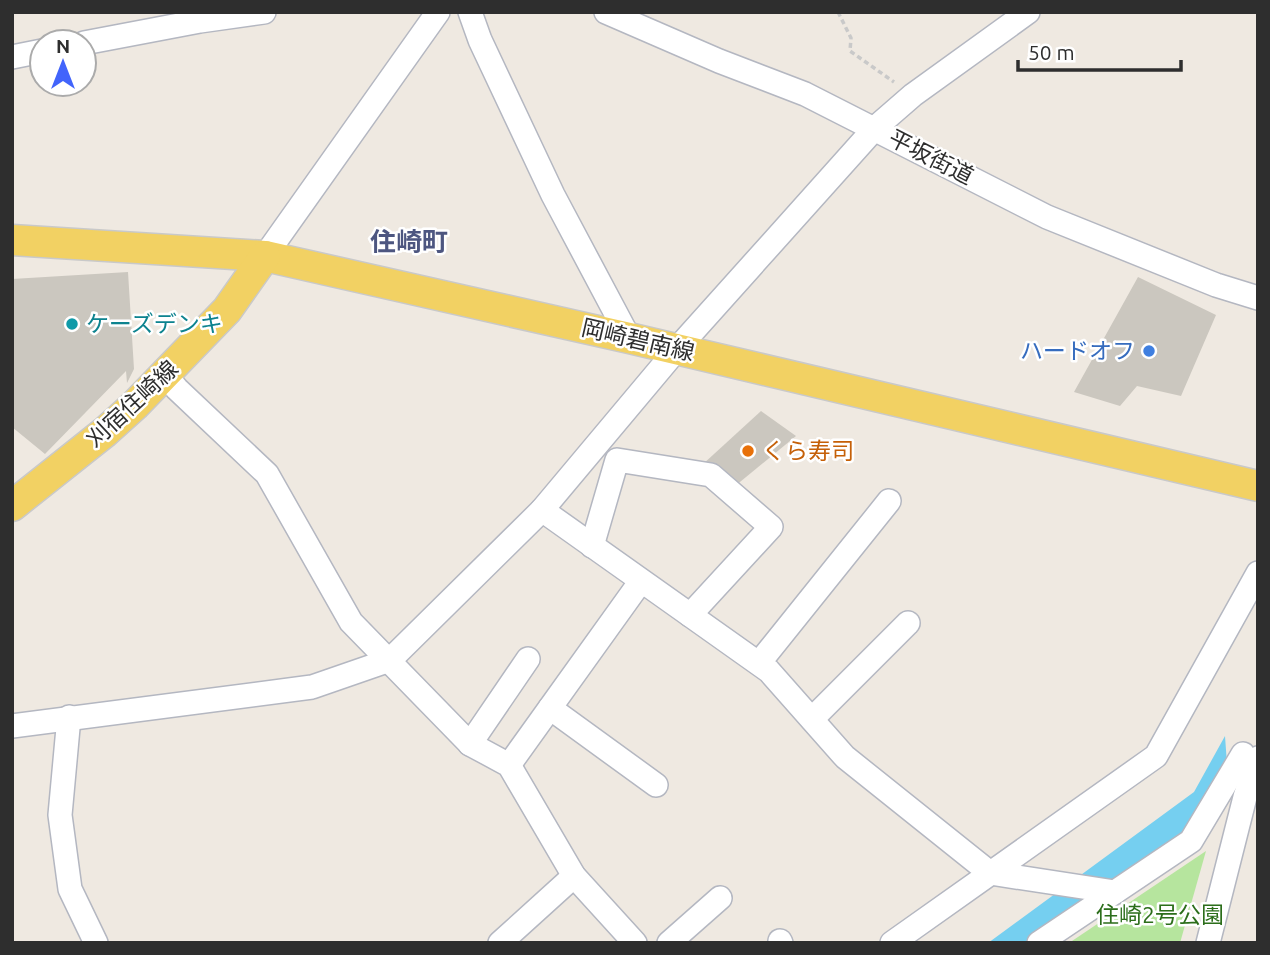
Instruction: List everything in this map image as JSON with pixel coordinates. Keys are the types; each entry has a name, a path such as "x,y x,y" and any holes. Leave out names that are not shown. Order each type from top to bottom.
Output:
{"main road":[{"name":"岡崎碧南線","path":"12,240 265,256 677,349 1258,486"},
{"name":"刈宿住崎線","path":"12,506 105,432 165,375 227,310 265,256"}],"street":[{"path":"98,40 199,17 264,12"},
{"path":"265,256 438,12"},
{"path":"470,12 480,40 553,195 629,338"},
{"name":"平坂街道","path":"606,12 719,61 805,93 1048,217 1216,285 1258,298"},
{"path":"12,726 312,687 390,660 542,510 677,349 875,128 913,95 1028,12"},
{"path":"165,375 267,474 351,622 470,744 509,765 574,876 635,943"},
{"path":"592,546 617,460 608,432"},
{"path":"617,460 711,475 771,527 690,615"},
{"path":"759,663 889,501"},
{"path":"542,510 769,671 845,757 990,873 1108,891"},
{"path":"892,943 1156,756 1258,573"},
{"path":"509,765 641,581"},
{"path":"812,719 908,623"},
{"path":"470,744 528,659"},
{"path":"550,708 656,785"},
{"path":"69,717 60,815 70,889 96,943"},
{"path":"1208,943 1251,799 1251,756"},
{"path":"1039,943 1108,891 1191,841 1251,756"},
{"path":"500,943 574,876"},
{"path":"669,943 720,898"}],"path":[{"path":"838,12 851,38 850,51 913,95"}],"green space":[{"name":"住崎2号公園","path":"1206,851 1180,943 1069,943"}],"water":[{"path":"1225,736 1227,764 1190,831 1026,943 988,943 1194,792"}],"building":[{"name":"ケーズデンキ","path":"128,272 134,369 127,383 126,371 45,454 12,427 12,279"},
{"name":"ハードオフ","path":"1138,277 1216,315 1181,396 1137,386 1120,406 1074,392"},
{"name":"くら寿司","path":"761,411 796,436 729,491 702,465"}],"place":[{"name":"ケーズデンキ","path":"72,324"},
{"name":"ハードオフ","path":"1149,351"},
{"name":"くら寿司","path":"748,451"}],"district":[{"name":"住崎町","path":"409,242"}]}
